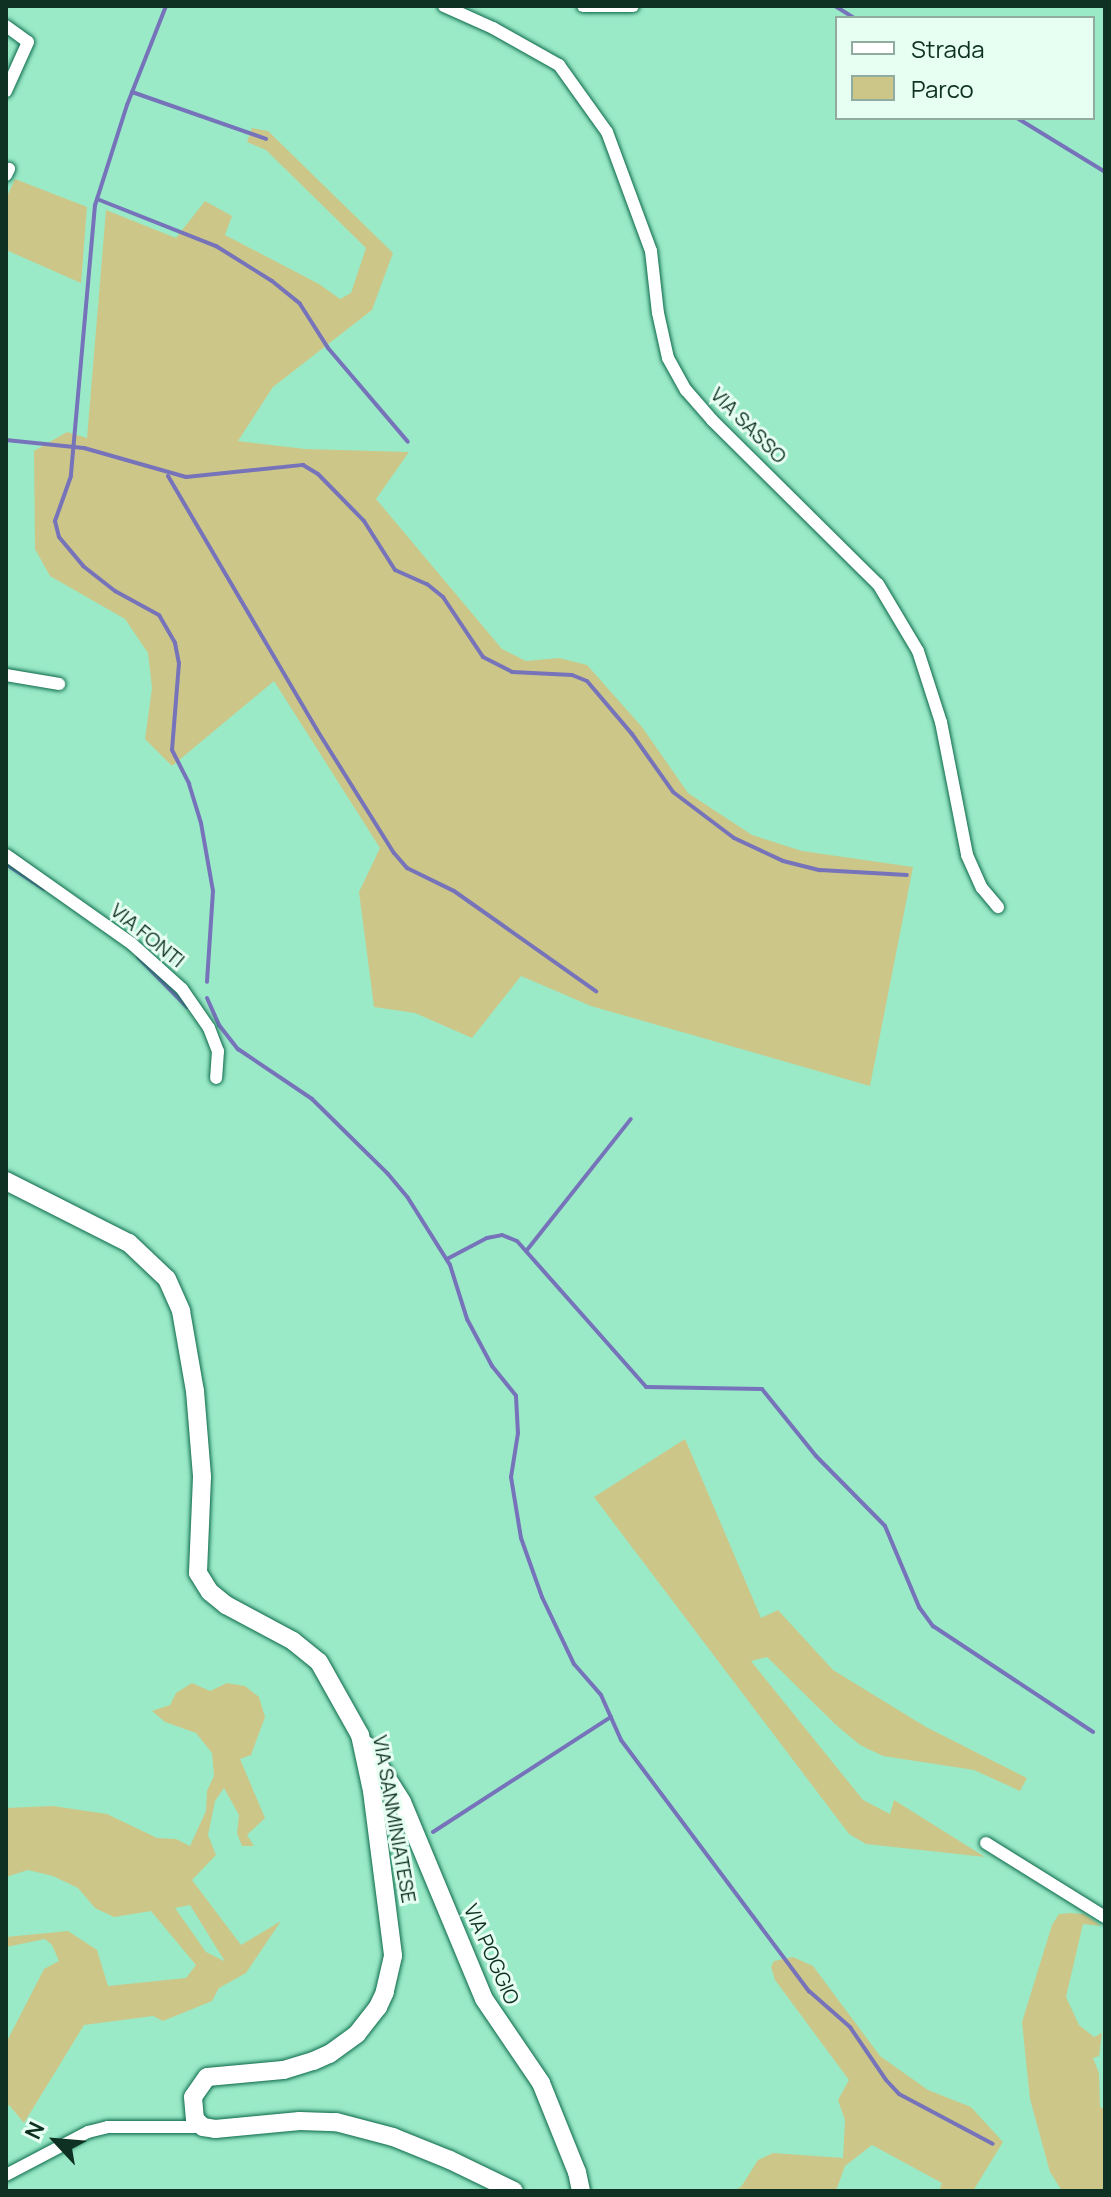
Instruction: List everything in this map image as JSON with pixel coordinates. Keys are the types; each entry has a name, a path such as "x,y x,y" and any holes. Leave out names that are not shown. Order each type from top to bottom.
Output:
{"main road":[{"name":"VIA SANMINIATESE","path":"6,1181 129,1243 167,1279 181,1311 195,1391 202,1477 198,1573 210,1592 226,1605 293,1641 319,1662 360,1735 389,1907 393,1956 385,1992 367,2023 329,2054 283,2070 207,2077 193,2097 195,2119 203,2127"},
{"name":"VIA POGGIO","path":"360,1735 402,1802 484,1999 541,2083 577,2172 581,2191"},
{"path":"203,2127 237,2129 300,2121 336,2122 393,2137 514,2191"}],"street":[{"name":"VIA SASSO","path":"444,6 493,28 559,65 607,132 651,251 658,313 668,358 686,390 712,420 878,584 918,651 941,722 967,855 982,888 998,907"},
{"path":"583,6 633,6"},
{"path":"6,26 28,42 6,91"},
{"path":"6,675 59,684"},
{"name":"VIA FONTI","path":"6,855 132,944 182,989 209,1028 218,1051 216,1078"},
{"path":"986,1843 1105,1917"},
{"path":"6,2175 88,2132 108,2127 203,2127"}],"green space":[{"path":"252,128 268,131 393,253 372,310 273,387 238,441 305,449 409,452 376,499 502,649 526,661 559,658 587,665 642,727 688,793 752,835 802,851 913,867 870,1086 591,1006 521,976 472,1038 415,1013 374,1007 359,892 380,848 274,681 172,766 145,739 152,688 148,653 125,619 50,576 35,549 34,451 67,432 87,438 106,210 176,238 205,201 232,216 225,235 319,284 340,299 351,293 366,248 266,150 247,142"},
{"path":"15,179 87,207 81,283 6,250 6,199"},
{"path":"685,1439 761,1618 778,1610 833,1670 926,1727 1027,1778 1020,1791 974,1770 883,1756 860,1745 835,1724 767,1657 751,1661 863,1800 890,1814 894,1800 985,1857 866,1844 849,1834 594,1497"},
{"path":"192,1683 210,1691 227,1683 245,1686 259,1697 265,1717 251,1755 240,1759 265,1818 247,1835 254,1846 242,1846 237,1833 239,1815 224,1788 215,1801 208,1835 216,1855 192,1880 241,1945 281,1921 246,1973 219,1988 212,2001 163,2021 153,2016 84,2025 24,2123 9,2105 6,2108 6,2043 44,1969 59,1961 52,1945 45,1939 6,1947 6,1937 68,1931 97,1950 108,1986 186,1978 196,1965 151,1911 114,1917 95,1908 78,1888 53,1876 28,1870 6,1877 6,1808 53,1806 107,1814 157,1838 176,1839 190,1846 206,1811 207,1791 214,1776 212,1753 196,1733 165,1722 152,1711 170,1705 176,1693","holes":["190,1905 224,1961 206,1952 175,1908"]},
{"path":"1059,1914 1084,1914 1101,1926 1083,1924 1066,1997 1079,2025 1094,2037 1102,2033 1099,2056 1093,2058 1099,2073 1100,2107 1105,2109 1105,2191 1062,2191 1050,2172 1030,2099 1022,2022 1052,1925"},
{"path":"793,1957 813,1966 880,2056 928,2090 971,2107 1003,2142 973,2191 939,2191 942,2183 872,2145 845,2166 836,2191 732,2191 741,2187 758,2160 773,2153 843,2158 845,2120 838,2100 849,2080 775,1980 771,1967 774,1961"}],"waterway":[{"path":"166,6 127,105 95,205 71,476 55,521 59,537 83,566 115,591 159,615 175,643 179,663 172,750 189,784 201,823 213,891 207,982"},
{"path":"835,6 851,16"},
{"path":"132,92 266,139"},
{"path":"1020,120 1105,172"},
{"path":"97,199 216,246 272,281 300,304 328,348 408,442"},
{"path":"6,440 84,448 186,477 303,465 318,474 364,521 395,570 427,584 443,597 483,657 512,672 572,675 587,681 632,734 673,792 734,838 783,861 820,870 907,875"},
{"path":"168,476 317,730 394,853 407,868 454,891 596,991"},
{"path":"6,864 44,889"},
{"path":"138,957 187,1007"},
{"path":"207,998 219,1025 238,1049 312,1099 388,1174 408,1198 450,1265 467,1319 492,1366 516,1396 518,1433 511,1477 521,1538 542,1597 574,1664 601,1695 621,1740 809,1991 850,2027 886,2080 899,2094 993,2144"},
{"path":"527,1250 631,1119"},
{"path":"447,1259 487,1238 502,1235 517,1241 646,1387 762,1389 816,1456 885,1526 919,1607 933,1626 1093,1732"},
{"path":"433,1832 611,1717"}]}
